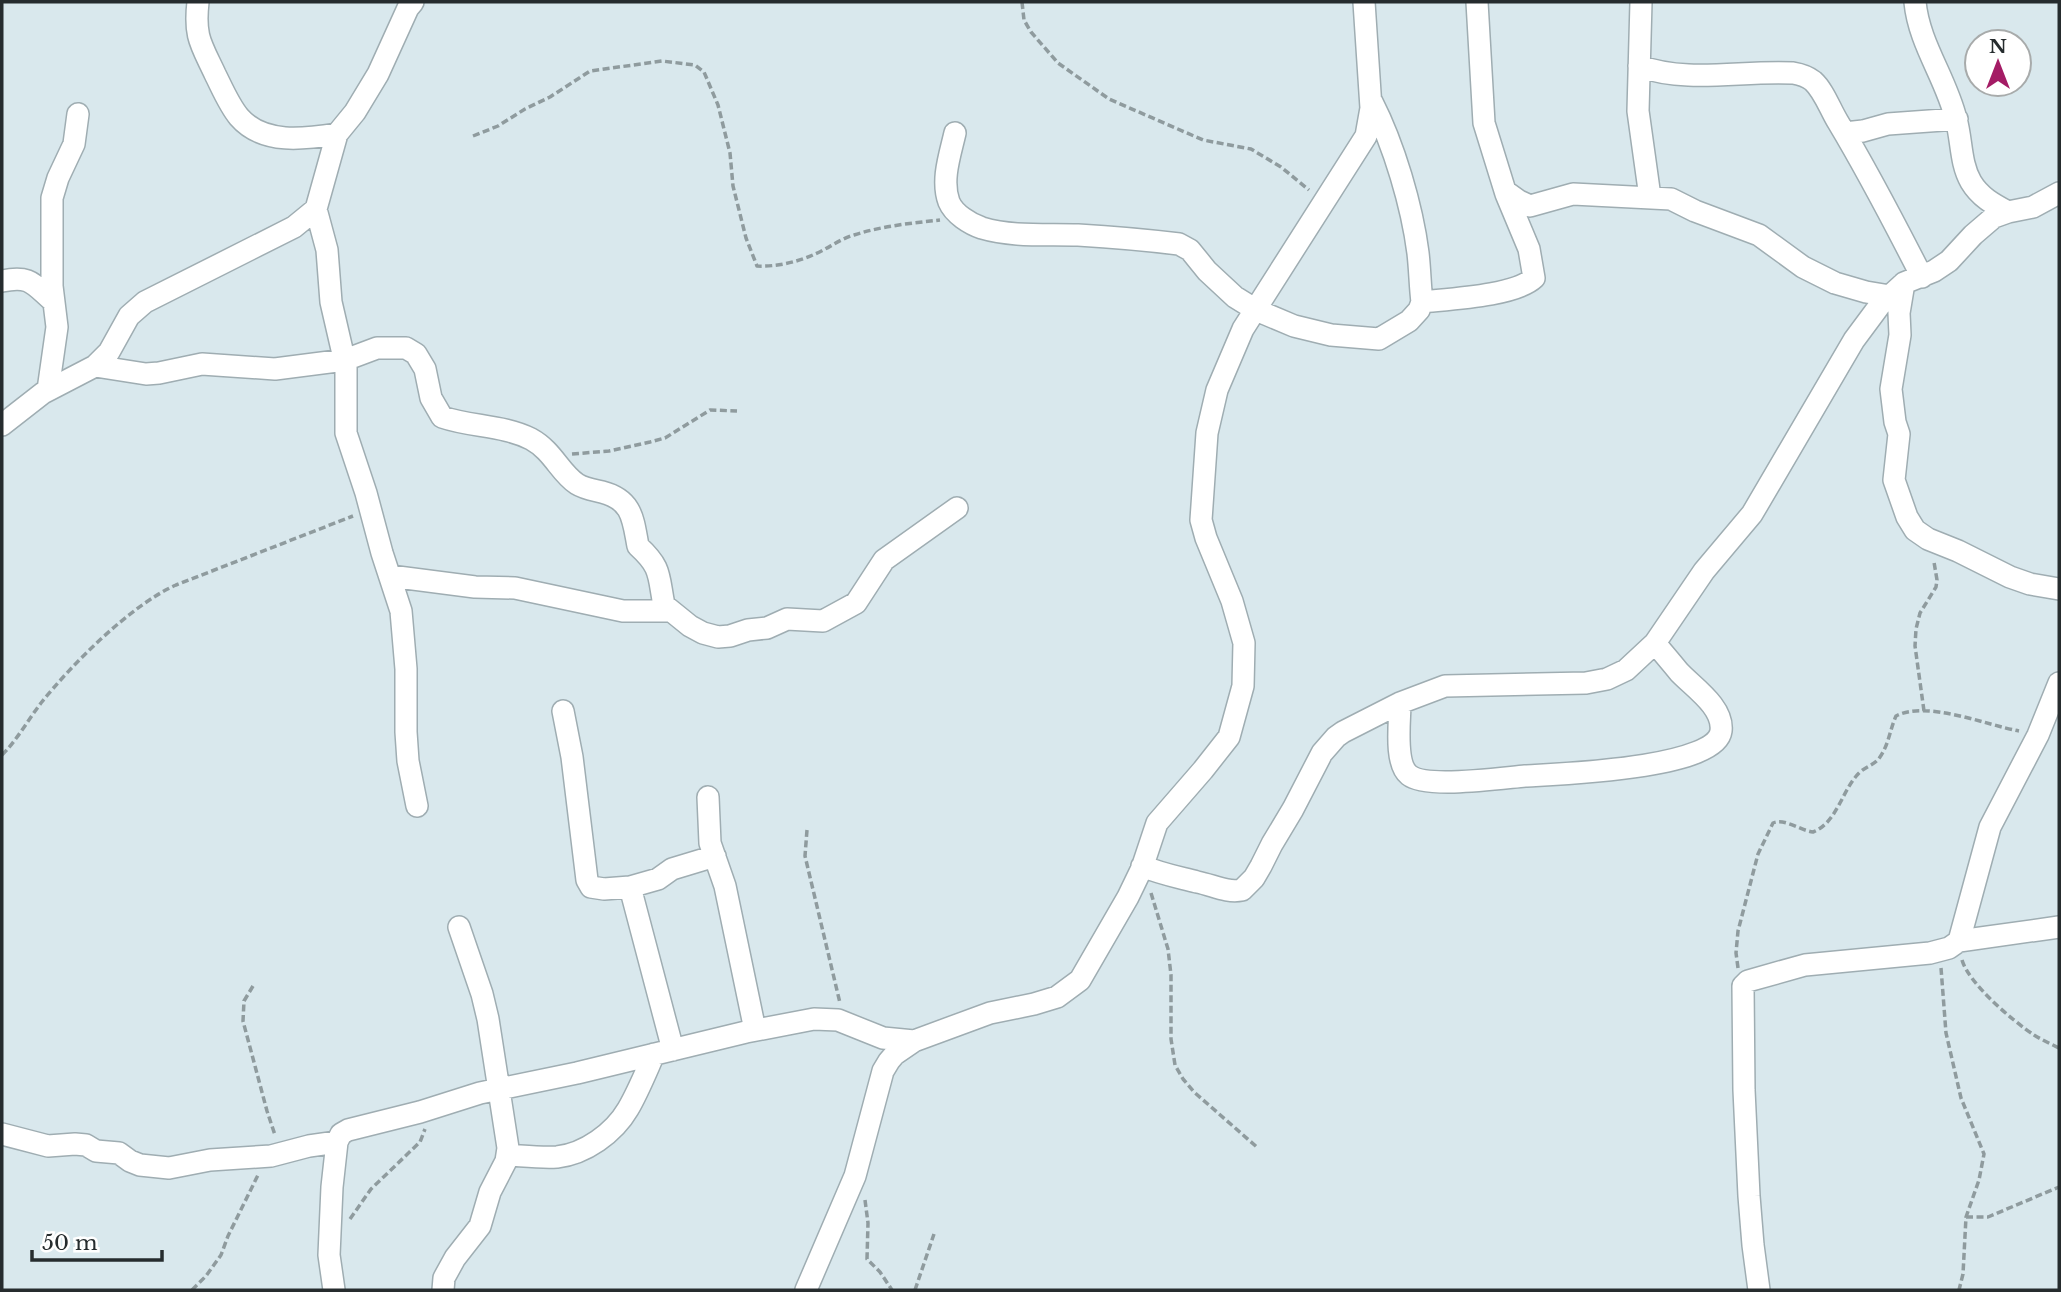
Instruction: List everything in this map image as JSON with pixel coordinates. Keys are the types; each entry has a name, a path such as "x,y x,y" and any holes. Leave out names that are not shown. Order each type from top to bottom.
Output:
{"street":[{"path":"198,2 196,30 199,40 242,120 263,133 283,138 313,138 337,134"},
{"path":"413,2 378,75 337,134 316,209 327,250 331,302 345,360 346,433 404,626 408,761 417,806"},
{"path":"806,1290 855,1176 883,1071 895,1054 914,1041 990,1013 1034,1004 1066,992 1080,980 1128,897 1157,823 1229,737 1243,686 1245,659 1242,633 1232,601 1203,531 1201,503 1207,433 1217,390 1243,329 1366,136 1370,99 1364,2"},
{"path":"1422,302 1499,292 1533,279 1529,249 1505,191 1483,116 1478,2"},
{"path":"1641,2 1638,111 1650,197"},
{"path":"1915,2 1919,30 1930,50 1956,119 1965,167 1972,184 1987,201 2008,212"},
{"path":"1639,66 1654,71 1698,76 1772,73 1797,74 1812,80 1866,170 1905,285 1899,313 1900,335 1891,389 1899,434 1894,480 1907,517 1915,530 1928,539 2010,577 2059,589"},
{"path":"955,133 946,172 947,193 951,206 963,218 982,228 1029,235 1078,235 1179,244 1190,250 1207,271 1235,297 1256,310 1294,326 1332,335 1379,339 1404,325 1419,310 1422,302 1418,253 1399,172 1383,126 1370,99"},
{"path":"48,390 57,327 51,250 52,198 74,144 78,114"},
{"path":"1845,133 1888,124 1956,119"},
{"path":"1505,191 1530,206 1573,194 1675,200 1759,235 1803,267 1835,283 1866,292 1905,285 1934,271 1994,218 2033,206 2059,193"},
{"path":"2,425 48,390 95,366 109,352 122,326 136,309 295,227 316,209"},
{"path":"2,281 20,278 27,280 54,302"},
{"path":"1142,867 1225,890 1237,891 1246,888 1262,866 1315,765 1329,744 1352,727 1400,703 1445,686 1586,683 1607,679 1626,670 1655,643 1699,578 1752,514 1854,340 1874,313 1905,285"},
{"path":"95,366 127,372 159,373 202,364 275,369 345,360 377,348 406,348 416,354 425,369 431,398 442,417 508,431 530,439 541,446 579,485 615,497 630,511 638,546 655,564 664,603 669,611 697,629 719,637 767,628 787,619 823,621 856,603 884,560 957,508"},
{"path":"390,576 475,587 515,589 623,611 669,611"},
{"path":"1400,703 1402,766 1408,774 1419,780 1450,782 1620,770 1669,760 1709,747 1717,740 1721,726 1718,713 1655,643"},
{"path":"1959,940 1990,827 2038,735 2059,683"},
{"path":"563,711 572,757 586,880 594,888 630,887 658,879 672,869 715,856"},
{"path":"708,797 709,834 728,898 755,1030"},
{"path":"507,1155 557,1157 577,1153 599,1139 615,1127 664,1052 630,887"},
{"path":"443,1290 444,1278 454,1258 480,1226 490,1192 507,1155 500,1089 482,994 459,927"},
{"path":"1759,1290 1749,1196 1743,986 1748,981 1805,965 1938,952 1959,940 2059,927"},
{"path":"334,1290 329,1255 337,1142 341,1134 348,1130 480,1093 814,1019 845,1022 883,1038 914,1041"},
{"path":"2,1134 53,1146 75,1143 86,1145 96,1151 119,1153 135,1163 172,1168 202,1161 277,1155 337,1142"}],"path":[{"path":"1022,2 1024,20 1031,32 1058,63 1110,99 1203,140 1251,149 1281,167 1324,203"},
{"path":"473,136 498,127 590,71 662,61 695,65 704,72 718,105 730,153 733,186 746,238 757,266 772,266 816,254 832,243 854,235 916,222 963,218"},
{"path":"558,463 571,454 609,451 665,438 710,410 737,411"},
{"path":"2,755 72,667 125,619 166,589 371,509"},
{"path":"1924,711 1915,646 1918,621 1925,602 1934,592 1937,580 1928,539"},
{"path":"1743,986 1736,953 1738,931 1758,854 1773,823 1789,823 1808,831 1817,831 1836,811 1860,771 1873,765 1879,758 1896,716 1916,710 1962,716 2000,728 2038,735"},
{"path":"807,830 805,856 845,1022"},
{"path":"1142,867 1168,948 1171,975 1171,1039 1175,1065 1194,1092 1258,1148"},
{"path":"1959,940 1960,956 1965,969 1977,984 2035,1035 2059,1048"},
{"path":"1938,952 1946,1033 1961,1098 1984,1154 1979,1180 1966,1217 1963,1274 1959,1290"},
{"path":"192,1290 221,1255 256,1179 277,1155 243,1021 243,1005 253,986"},
{"path":"330,1241 347,1223 370,1189 419,1142 438,1106"},
{"path":"1966,1217 1988,1217 2059,1187"},
{"path":"865,1198 868,1223 867,1259 892,1290"},
{"path":"915,1290 934,1234"}]}
